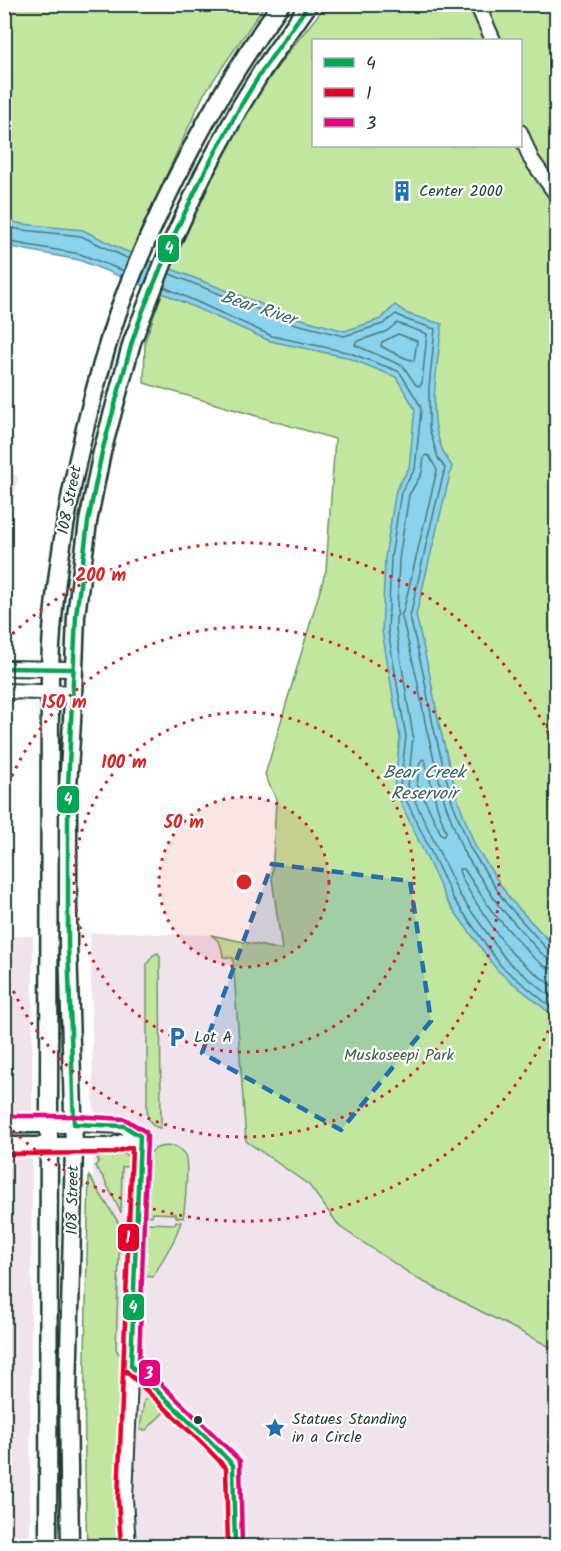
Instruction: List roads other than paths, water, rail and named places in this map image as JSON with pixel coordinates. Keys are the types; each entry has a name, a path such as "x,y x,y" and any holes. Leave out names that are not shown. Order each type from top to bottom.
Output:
{"main road":[{"name":"108 Street","path":"48,1546 50,668 60,546 85,429 121,304 171,189 207,120 241,63 281,4"},
{"name":"108 Street","path":"70,1546 68,1394 74,1124 68,933 68,787 79,587 92,501 102,452 132,342 170,246 203,175 240,107 309,4"},
{"path":"4,1124 74,1124"},
{"path":"4,1146 74,1146"}],"street":[{"path":"477,4 493,39"},
{"path":"522,137 531,159 556,194"},
{"path":"4,668 74,669"},
{"path":"4,691 72,693"},
{"path":"74,1124 124,1126 140,1136"},
{"path":"74,1146 110,1146 140,1136"},
{"path":"128,1546 125,1499 140,1136"}],"water":[{"name":"Bear Creek Reservoir","path":"5,220 22,224 83,230 123,250 294,317 345,331 381,319 395,305 408,314 442,324 435,378 435,416 437,434 452,466 416,615 458,800 475,846 510,899 556,948 556,1018 497,970 447,901 394,788 400,738 382,631 385,557 396,490 409,468 415,409 396,377 346,357 270,341 167,295 79,260 5,246"}],"place":[{"name":"Center 2000","path":"402,191"},
{"name":"Lot A","path":"177,1037"},
{"name":"Statues Standing in a Circle","path":"275,1428"}],"water label":[{"name":"Bear River","path":"258,309"}],"park label":[{"name":"Muskoseepi Park","path":"399,1055"}]}
